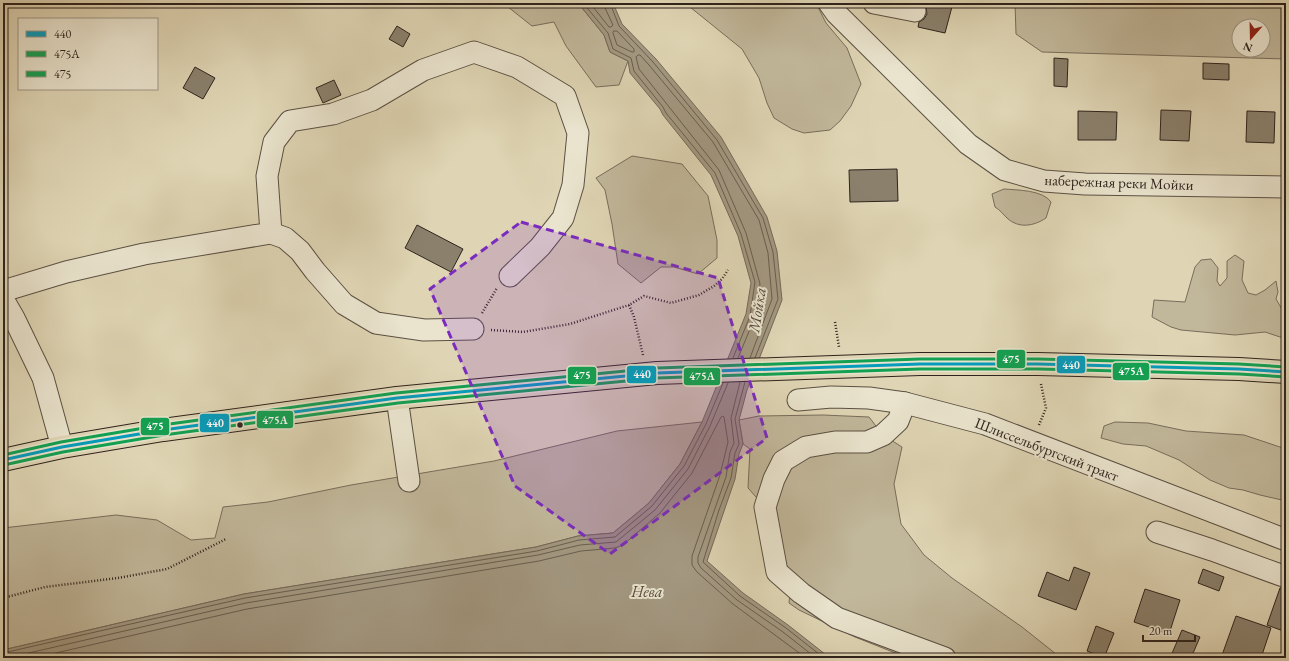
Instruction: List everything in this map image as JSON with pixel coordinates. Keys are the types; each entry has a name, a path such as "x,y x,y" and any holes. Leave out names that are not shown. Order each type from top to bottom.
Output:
{"main road":[{"path":"3,460 62,446 195,426 397,398 650,366 819,367 920,364 1038,364 1239,369 1286,372"}],"street":[{"path":"874,3 915,11"},
{"name":"набережная реки Мойки","path":"838,6 968,144 1005,170 1044,181 1085,184 1286,187"},
{"path":"271,233 267,176 274,142 290,121 333,114 372,100 423,70 474,52 517,67 565,96 578,133 573,185 563,218 540,247 510,276"},
{"path":"3,291 66,272 144,254 271,233 285,238 300,251 315,271 344,304 376,323 424,330 473,330"},
{"path":"3,299 14,318 43,378 62,446"},
{"name":"Шлиссельбургский тракт","path":"798,400 831,397 869,398 905,403 985,424 1286,540"},
{"path":"397,398 409,481"},
{"path":"905,403 898,421 883,435 866,442 836,442 806,447 783,461 774,479 765,507 777,572 802,593 837,618 945,658"},
{"path":"1157,532 1286,577"}],"path":[{"path":"510,276 497,288 473,330 523,332 570,324 629,305 644,296 671,304 699,296 722,279 728,270"},
{"path":"629,305 650,366"},
{"path":"835,322 839,347"},
{"path":"1032,443 1046,408 1038,364"},
{"path":"3,598 45,587 118,578 167,569 226,539"}],"highlighted area":[{"path":"521,222 718,278 767,438 610,554 515,486 430,289"}],"shaded area":[{"path":"503,3 578,3 604,35 610,52 628,61 619,85 596,87 566,46 554,22 532,26"},
{"path":"685,3 816,3 826,23 847,48 861,84 851,106 840,121 830,130 804,133 792,129 774,118 767,103 759,78 742,49"},
{"path":"1015,3 1286,3 1286,59 1251,58 1271,58 1271,18 1231,18 1231,57 1042,52 1016,34"},
{"path":"632,156 682,164 708,196 717,240 717,258 698,274 674,267 661,267 641,283 618,264 605,190 596,178"},
{"path":"1004,189 1029,191 1047,198 1051,202 1046,218 1037,223 1021,225 1016,224 1007,218 995,207 992,194"},
{"path":"1235,255 1244,261 1242,280 1248,293 1256,295 1276,281 1278,292 1276,299 1283,311 1286,313 1286,339 1265,332 1235,335 1181,330 1171,327 1152,317 1154,300 1185,302 1195,267 1201,260 1211,259 1218,268 1217,281 1220,286 1227,278 1227,261"},
{"path":"823,415 869,417 883,435 902,447 894,484 901,524 924,555 952,578 1022,627 1061,658 908,658 855,637 799,610 789,603 790,592 765,507 748,488 750,449 743,444 739,420 759,416"},
{"path":"702,422 680,464 649,503 613,533 578,536 536,547 244,594 3,650 3,528 116,515 157,520 191,540 215,538 223,507 268,502 351,485 494,461 617,431"},
{"path":"1115,422 1148,423 1186,431 1244,435 1286,449 1286,501 1229,488 1210,480 1179,460 1146,446 1123,444 1101,438 1104,426"}],"water":[{"name":"Нева","path":"578,3 613,3 622,24 656,59 721,137 767,217 777,251 782,300 747,390 739,420 743,444 739,454 735,479 707,561 743,593 788,625 830,658 3,658 3,650 244,594 536,547 578,536 613,533 649,503 680,464 702,422 746,314 751,283 738,236 711,175 630,73 628,61 610,52 604,35"}],"building":[{"path":"924,3 953,3 945,33 918,27 919,22 924,19 927,14"},
{"path":"397,26 410,34 403,47 389,39"},
{"path":"1054,58 1068,59 1067,87 1054,86"},
{"path":"1203,63 1229,64 1229,80 1203,79"},
{"path":"195,67 215,78 203,99 183,88"},
{"path":"334,80 341,95 323,103 316,88"},
{"path":"1161,110 1191,111 1189,141 1160,140"},
{"path":"1078,111 1117,112 1116,140 1078,140"},
{"path":"1247,111 1275,112 1274,143 1246,142"},
{"path":"897,169 898,201 850,202 849,170"},
{"path":"417,225 463,249 451,272 405,248"},
{"path":"1074,567 1090,573 1076,610 1038,596 1047,572 1069,581"},
{"path":"1203,569 1224,577 1219,591 1198,583"},
{"path":"1280,588 1286,589 1286,632 1267,625"},
{"path":"1145,589 1180,600 1169,634 1134,622"},
{"path":"1236,616 1271,628 1261,658 1221,658"},
{"path":"1096,626 1114,633 1104,658 1087,651"},
{"path":"1182,630 1200,637 1191,658 1170,658"}],"transit line":[{"name":"475","path":"3,455 61,442 162,425 396,393 657,368 920,359 1038,359 1239,364 1286,367"},
{"name":"440","path":"3,460 62,447 163,430 397,398 657,373 920,364 1038,364 1239,369 1286,372"},
{"name":"475А","path":"4,465 63,452 164,435 398,403 657,378 920,369 1038,369 1239,374 1286,377"}],"water label":[{"name":"Мойка","path":"757,310"}]}
